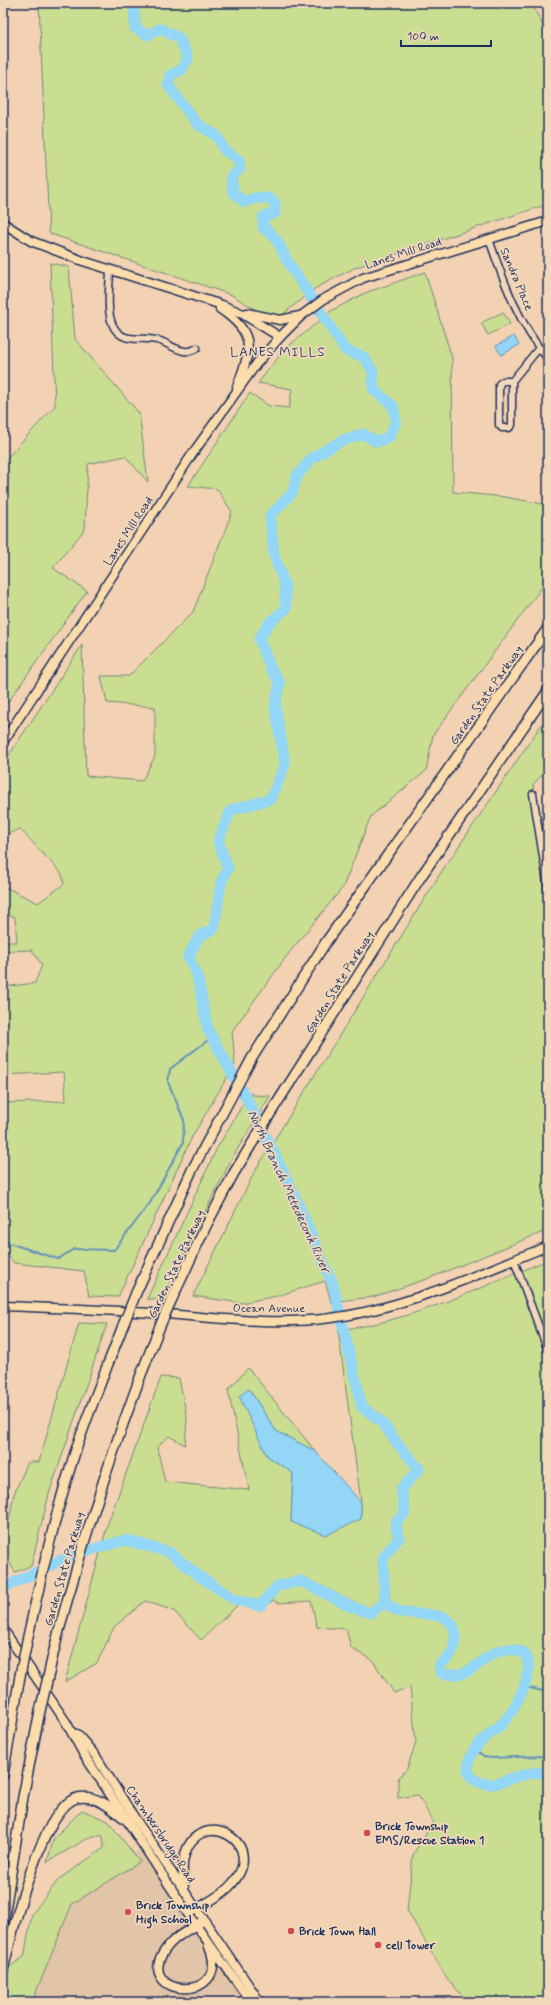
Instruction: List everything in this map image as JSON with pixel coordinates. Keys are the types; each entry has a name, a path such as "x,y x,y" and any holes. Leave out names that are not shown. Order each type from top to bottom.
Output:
{"highway":[{"name":"Garden State Parkway","path":"3,1775 27,1641 48,1548 71,1465 89,1413 136,1293 192,1170 227,1102 252,1058 326,942 548,628"},
{"name":"Garden State Parkway","path":"3,1923 23,1797 54,1649 88,1529 122,1425 171,1300 206,1226 251,1145 272,1111 424,871 548,691"},
{"path":"3,1970 14,1921 44,1837 66,1805 77,1798 89,1797 103,1803 128,1821"}],"main road":[{"name":"Lanes Mill Road","path":"3,742 194,453 233,397 257,363 303,314 324,299 364,278 548,221"},
{"path":"3,223 31,241 110,270 209,301 235,311 280,337"},
{"path":"209,301 236,320 248,340 241,376 233,397"},
{"path":"235,311 280,320 303,314"},
{"name":"Ocean Avenue","path":"3,1306 110,1310 231,1321 288,1322 332,1318 394,1306 548,1246"},
{"name":"Chambersbridge Road","path":"3,1629 66,1722 83,1753 188,1914 251,2002"},
{"name":"Chambersbridge Road","path":"66,1722 95,1755 134,1817 260,2002"},
{"path":"184,1890 183,1860 189,1846 198,1836 212,1831 219,1831 228,1833 236,1839 242,1850 242,1864 237,1876 228,1888 188,1914"},
{"path":"204,1919 174,1940 164,1950 159,1965 160,1974 165,1987 170,1991 178,1994 192,1995 199,1993 209,1984 212,1979 214,1967 206,1938"}],"street":[{"name":"Sandra Place","path":"489,239 499,269 521,317 539,348 548,359"},
{"path":"110,270 110,318 118,333 127,337 146,337 160,341 183,351 191,352 197,348"},
{"path":"512,381 503,381 499,384 499,425 502,428 509,428 512,425 512,381 539,348"},
{"path":"533,794 548,888"},
{"path":"514,1260 548,1351"}],"shaded area":[{"name":"Brick Township High School","path":"145,1846 251,2002 33,2002 71,1900"}],"green space":[{"path":"39,3 534,3 532,4 548,36 548,204 354,268 316,288 274,321 232,295 51,234 49,233"},
{"path":"50,263 69,267 75,339 139,413 148,482 125,456 88,464 85,529 53,568 87,591 3,709 3,462 55,406"},
{"path":"425,272 452,358 453,492 505,497 548,505 548,579 433,735 426,771 371,816 343,887 289,953 232,1031 235,1064 192,1137 118,1297 89,1296 84,1271 14,1263 3,1249 3,1103 66,1101 64,1072 3,1075 3,987 35,983 42,965 32,950 3,951 3,942 17,942 15,917 3,915 3,886 38,903 64,884 62,874 20,829 3,836 3,764 82,645 86,776 142,781 155,756 155,707 107,703 101,676 129,676 193,612 232,512 217,489 188,486 250,393 269,406 289,408 292,389 258,383 284,350 331,311 365,293"},
{"path":"503,312 510,324 488,335 481,323"},
{"path":"548,715 548,770 533,784 548,891 548,1230 427,1279 373,1297 331,1302 325,1281 277,1296 241,1303 193,1296 255,1171 438,877"},
{"path":"250,1092 252,1095 270,1096 232,1158 161,1300 147,1299 216,1150"},
{"path":"548,1260 548,2002 468,2002 446,1977 407,1910 413,1855 433,1821 418,1795 398,1798 398,1779 407,1769 416,1742 410,1687 394,1693 373,1661 351,1648 346,1629 317,1627 311,1601 278,1603 274,1600 269,1603 239,1604 201,1640 174,1611 145,1601 114,1627 97,1663 65,1682 108,1523 161,1377 179,1378 187,1418 185,1445 169,1436 157,1447 165,1482 249,1490 228,1390 248,1368 315,1451 276,1431 249,1389 267,1456 293,1473 291,1522 361,1519 361,1502 338,1330 365,1326 419,1311 471,1292"},
{"path":"79,1323 107,1324 49,1494 31,1566 15,1572 3,1551 14,1494 28,1462 39,1462"},
{"path":"82,1810 108,1821 140,1862 72,1904 32,2002 3,2002 9,1967 24,1957 32,1914 59,1879 104,1848 103,1836 92,1836 47,1862 54,1838"}],"water":[{"path":"514,336 519,345 501,355 496,346"},
{"path":"249,1389 276,1431 315,1451 361,1502 361,1519 326,1535 291,1522 293,1473 267,1456 239,1396"}],"waterway":[{"name":"North Branch Metedeconk River","path":"134,3 135,28 147,35 160,29 179,38 188,58 182,70 170,75 168,85 197,124 217,136 224,150 239,160 240,169 231,177 233,192 244,202 255,198 269,198 275,203 275,213 263,217 263,228 277,241 286,259 345,350 364,357 373,372 373,389 393,406 396,422 389,437 377,442 363,434 341,441 312,458 297,476 292,493 270,516 274,555 285,586 286,609 270,622 259,639 271,669 280,683 275,705 285,764 271,799 231,810 218,841 228,868 221,883 214,929 200,935 188,957 197,975 208,1030 251,1107 292,1190 333,1285 362,1407 381,1421 419,1469 401,1489 405,1513 395,1523 399,1538 383,1558 385,1602"},
{"path":"3,1236 9,1243 58,1259 74,1249 114,1250 150,1203 183,1143 184,1120 168,1082 170,1069 212,1037"},
{"path":"3,1588 70,1556 125,1540 169,1552 199,1576 234,1599 260,1606 277,1586 301,1581 352,1607 371,1613 385,1602"},
{"path":"385,1602 392,1608 401,1612 436,1615 450,1622 454,1629 455,1639 452,1652 440,1665 440,1671 443,1674 449,1675 465,1672 499,1651 507,1649 524,1653 528,1660 528,1670 523,1690 518,1701 501,1725 476,1747 472,1753 468,1770 473,1779 486,1784 494,1784 523,1775 548,1772"},
{"path":"525,1687 548,1692"},
{"path":"475,1749 485,1757 491,1758 544,1756 548,1758"}],"place":[{"name":"Brick Township EMS/Rescue Station 1","path":"367,1833"},
{"name":"Brick Township High School","path":"128,1912"},
{"name":"Brick Town Hall","path":"291,1931"},
{"name":"cell Tower","path":"378,1945"}],"district":[{"name":"LANES MILLS","path":"278,351"}]}
